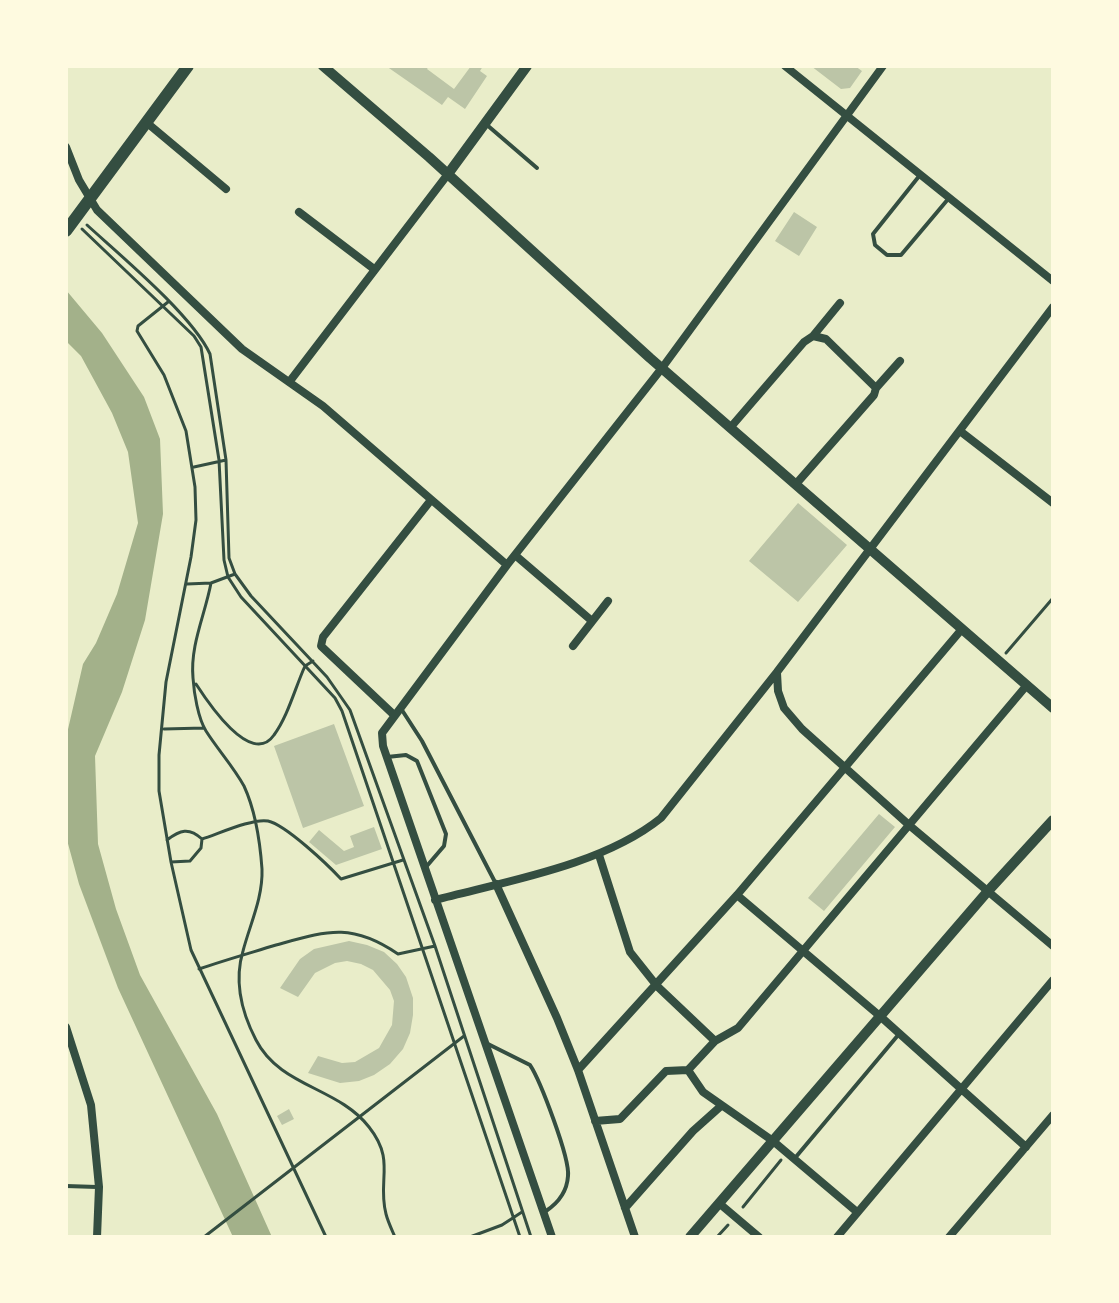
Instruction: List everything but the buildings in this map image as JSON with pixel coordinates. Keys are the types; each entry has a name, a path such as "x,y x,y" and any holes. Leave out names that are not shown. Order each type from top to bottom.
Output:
{"main road":[{"path":"72,223 188,66"}],"street":[{"path":"323,66 730,428 1053,708"},
{"path":"290,381 527,66"},
{"path":"785,66 1053,281"},
{"path":"552,1237 435,900 387,757 382,733 393,714 507,565 662,368 883,66"},
{"path":"146,122 226,189"},
{"path":"66,147 89,200 242,349 323,406 507,565"},
{"path":"299,212 374,269"},
{"path":"730,428 840,303"},
{"path":"435,900 599,855 646,831 661,818 777,672 1053,307"},
{"path":"813,336 826,339 876,388"},
{"path":"796,484 900,361"},
{"path":"960,431 1053,503"},
{"path":"393,714 321,646 323,637 431,500"},
{"path":"515,555 592,621"},
{"path":"573,646 608,601"},
{"path":"578,1070 737,895 962,629"},
{"path":"777,672 778,691 784,708 802,729 909,825 1053,946"},
{"path":"595,1121 620,1119 666,1071 688,1070 715,1041 738,1028 1027,685"},
{"path":"690,1237 988,891 1053,820"},
{"path":"599,855 630,952 657,986 715,1041"},
{"path":"496,884 578,1070 635,1237"},
{"path":"737,895 881,1017 1026,1147"},
{"path":"837,1237 1053,980"},
{"path":"66,1027 91,1105 99,1187 97,1237"},
{"path":"688,1070 703,1092 773,1141 857,1212"},
{"path":"625,1208 693,1131 721,1106"},
{"path":"949,1237 1053,1115"},
{"path":"720,1204 759,1237"}],"lane":[{"path":"485,123 537,168"},
{"path":"920,175 873,234 875,245 887,255 892,257 904,253 949,198"},
{"path":"400,706 422,741 496,884"},
{"path":"387,757 406,755 417,761 446,834 444,846 425,869"},
{"path":"790,1156 899,1034"},
{"path":"484,1042 530,1065 563,1148 569,1174 566,1187 555,1205 544,1213"},
{"path":"66,1186 99,1187"}],"path":[{"path":"72,223 168,302 203,338 210,354 226,460 229,558 235,574 251,596 313,661 341,694 350,710 435,946 531,1237"},
{"path":"72,223 163,306 201,347 219,460 223,550 228,577 241,597 335,698 342,711 520,1237"},
{"path":"168,302 138,326 137,331 164,375 186,431 193,467 196,520 187,584 166,682 159,755 159,791 167,840 191,950 326,1237"},
{"path":"193,467 226,460"},
{"path":"187,584 211,583 235,574"},
{"path":"211,583 193,656 193,680 204,728 245,788 257,821 262,872 261,893 242,953 240,998 257,1043 274,1063 293,1078 341,1100 379,1141 385,1155 386,1213 395,1237"},
{"path":"999,661 1053,598"},
{"path":"193,680 228,727 250,742 261,744 273,738 305,666 313,661"},
{"path":"163,729 204,728"},
{"path":"202,839 257,821 267,821 280,826 341,879 404,860"},
{"path":"167,840 181,831 190,831 202,839"},
{"path":"171,862 190,861 201,848 202,839"},
{"path":"199,969 242,953 335,931 366,936 398,954 435,946"},
{"path":"204,1237 464,1036"},
{"path":"717,1237 790,1156"},
{"path":"470,1237 502,1225 522,1212"}],"shaded area":[{"path":"66,290 102,333 144,397 160,439 163,514 145,620 122,692 95,756 98,844 116,909 140,975 217,1114 272,1237 233,1237 118,988 79,884 67,840 66,738 83,664 96,643 117,594 138,523 128,452 112,413 81,356 66,341"}]}
